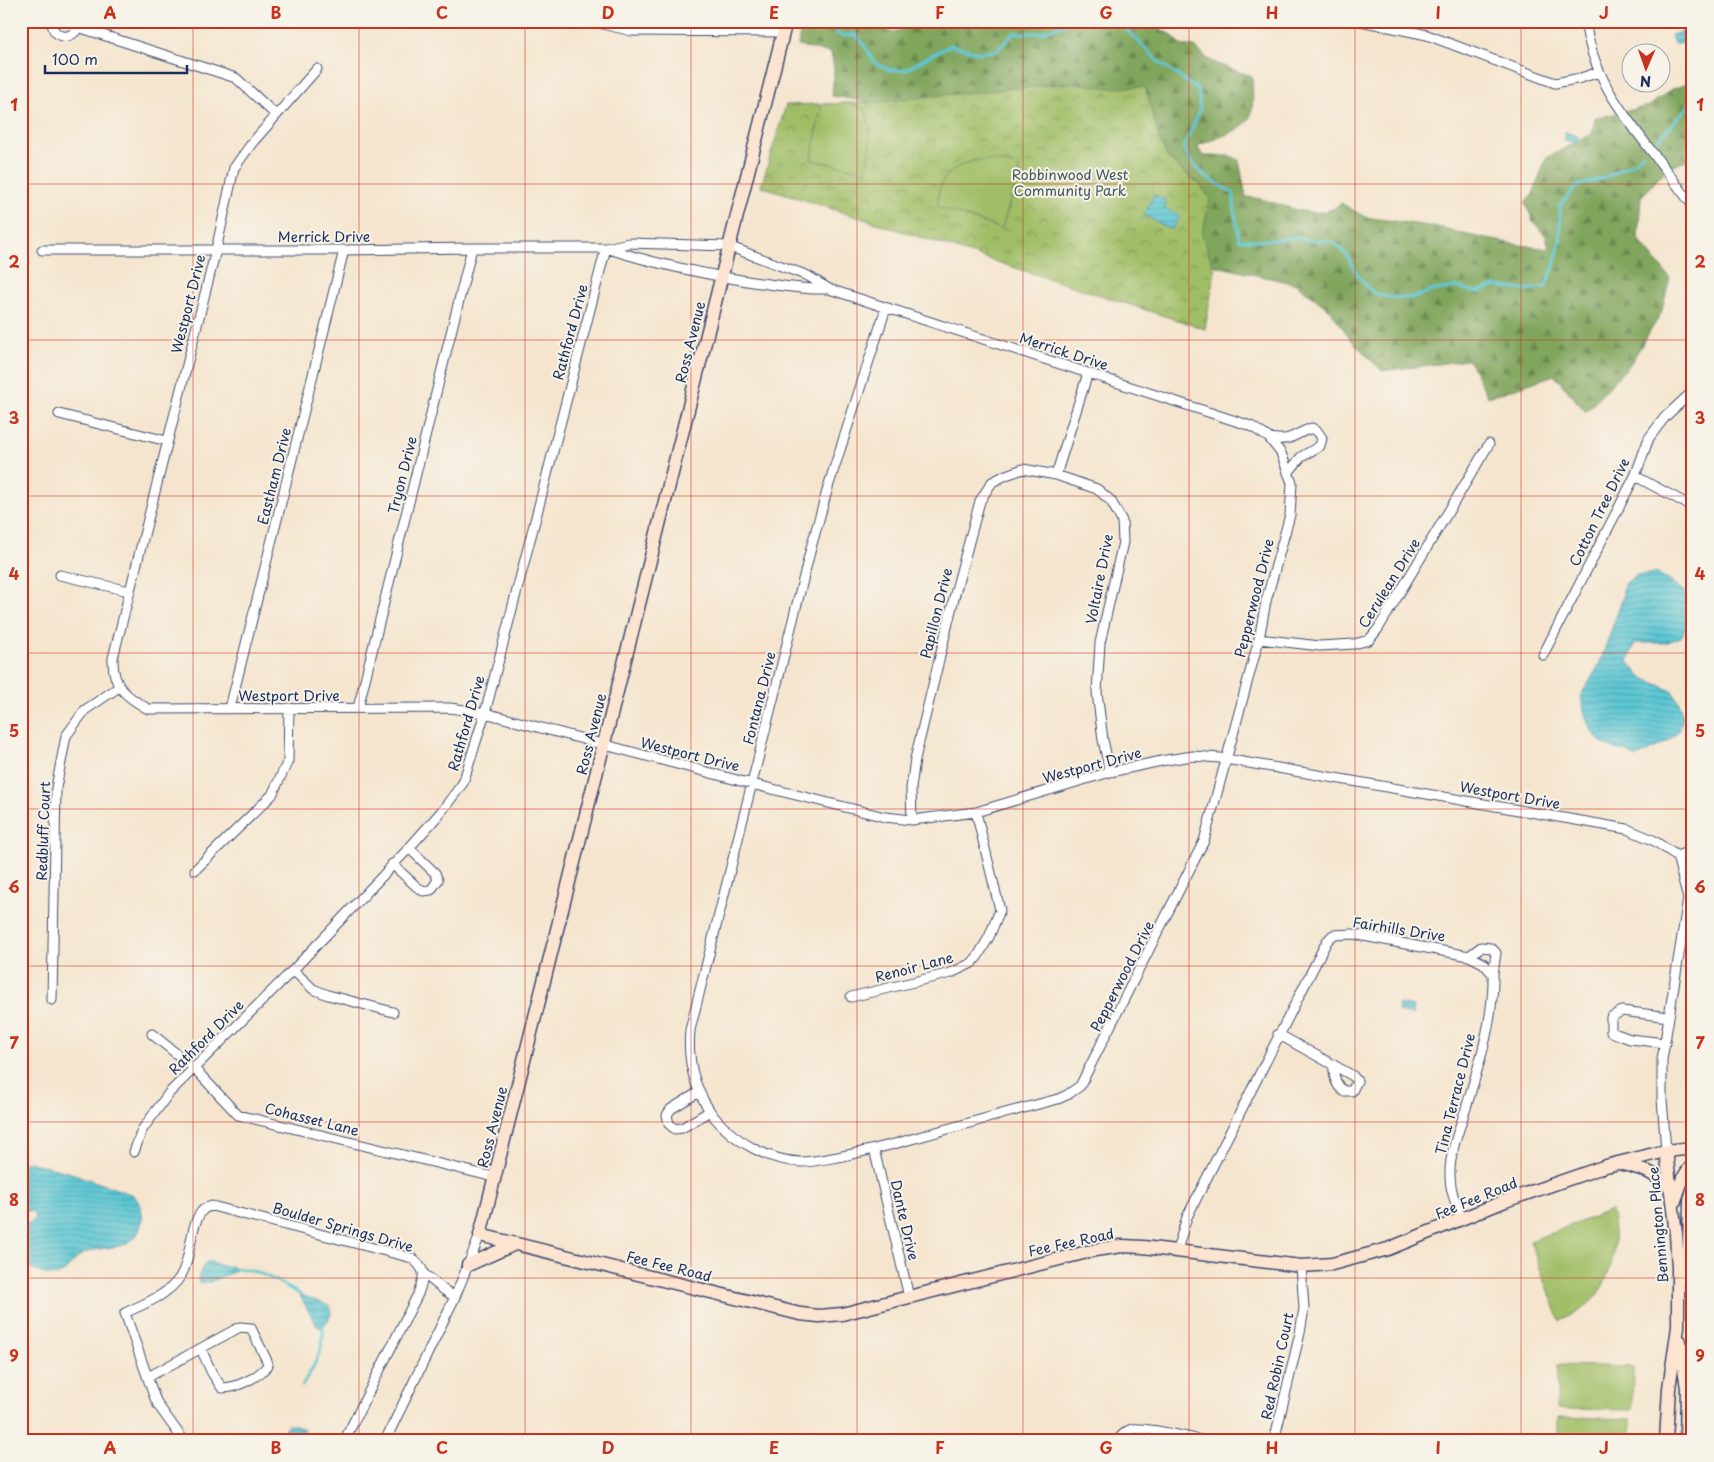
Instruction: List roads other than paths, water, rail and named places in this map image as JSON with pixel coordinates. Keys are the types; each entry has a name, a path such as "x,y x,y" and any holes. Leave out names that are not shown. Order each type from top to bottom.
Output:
{"street":[{"path":"52,21 53,29 59,36 73,34 78,24 236,78 276,115 317,69"},
{"path":"590,21 632,31 784,27"},
{"path":"1361,21 1427,35 1555,83 1599,72"},
{"path":"1585,21 1587,35 1599,72 1619,108 1693,206"},
{"name":"Ross Avenue","path":"385,1441 455,1297 480,1235 784,27"},
{"name":"Westport Drive","path":"276,115 234,168 216,250 113,658 112,673 119,687 131,700 148,709 450,708 485,714 603,746 885,817 912,820 976,812 1110,772 1166,760 1193,756 1220,758 1627,829 1652,840 1676,856"},
{"name":"Merrick Drive","path":"42,250 606,248 629,243 728,246 808,276 829,289 1251,426 1269,438 1281,454"},
{"name":"Tryon Drive","path":"358,708 472,248"},
{"name":"Merrick Drive","path":"606,248 630,256 722,277 807,290 829,289"},
{"name":"Rathford Drive","path":"134,1152 142,1130 152,1115 194,1068 293,970 409,848 441,812 463,783 485,714 606,248"},
{"name":"Eastham Drive","path":"230,708 344,250"},
{"name":"Fontana Drive","path":"699,1092 689,1060 690,1030 812,544 829,484 886,308"},
{"path":"1056,474 1088,373"},
{"name":"Cotton Tree Drive","path":"1543,655 1635,476 1649,438 1666,417 1693,391"},
{"path":"59,414 167,441"},
{"path":"1269,438 1288,440 1312,428 1322,438 1320,446 1301,457 1288,473"},
{"name":"Cerulean Drive","path":"1259,639 1320,646 1354,644 1370,640 1489,444"},
{"name":"Pepperwood Drive","path":"699,1092 710,1111 724,1129 744,1143 773,1157 802,1162 874,1150 1058,1099 1080,1086 1204,841 1259,639 1268,594 1290,515 1292,483 1281,454"},
{"name":"Papillon Drive","path":"912,820 911,788 914,760 980,501 992,482 1006,475 1023,470 1056,474"},
{"name":"Voltaire Drive","path":"1056,474 1097,489 1111,501 1122,521 1123,542 1100,643 1097,687 1103,740 1110,772"},
{"path":"1635,476 1693,507"},
{"path":"60,575 129,591"},
{"name":"Redbluff Court","path":"52,1000 56,788 66,736 85,710 119,687"},
{"path":"196,870 272,795 288,761 289,708"},
{"name":"Renoir Lane","path":"851,998 953,972 972,963 978,956 1000,910 976,812"},
{"path":"392,864 423,891 431,890 438,880 435,873 409,848"},
{"path":"1666,1151 1662,1060 1688,899 1676,856 1693,850"},
{"name":"Fairhills Drive","path":"1177,1250 1187,1217 1327,940 1333,935 1352,934 1469,956 1482,963 1492,974"},
{"name":"Tina Terrace Drive","path":"1462,1219 1453,1197 1450,1174 1456,1140 1477,1072 1493,990 1492,974 1496,953 1491,948 1481,947 1469,956"},
{"path":"293,970 313,989 328,996 392,1012"},
{"path":"1664,1043 1630,1039 1611,1032 1610,1017 1622,1011 1669,1017"},
{"name":"Cohasset Lane","path":"152,1034 194,1068 238,1115 494,1177"},
{"path":"1278,1034 1334,1065"},
{"path":"699,1092 671,1109 667,1115 669,1124 675,1129 682,1128 710,1111"},
{"name":"Fee Fee Road","path":"480,1235 800,1314 819,1316 842,1314 1095,1250 1122,1246 1177,1250 1301,1266 1332,1264 1388,1250 1505,1201 1619,1163 1666,1151 1693,1148"},
{"name":"Dante Drive","path":"874,1150 909,1297"},
{"name":"Bennington Place","path":"1666,1151 1678,1268 1678,1327 1669,1388 1666,1441"},
{"path":"1619,1163 1645,1169 1656,1175 1671,1188"},
{"path":"1673,1206 1681,1182 1693,1165"},
{"path":"1678,1268 1689,1250 1690,1200 1693,1190"},
{"name":"Boulder Springs Drive","path":"148,1377 125,1313 165,1293 180,1276 187,1260 198,1216 203,1209 212,1206 412,1258 422,1267 424,1274"},
{"path":"468,1265 515,1244"},
{"name":"Red Robin Court","path":"1274,1441 1300,1333 1304,1308 1301,1266"},
{"path":"344,1441 418,1294 424,1274 455,1297"},
{"path":"184,1441 158,1405 148,1377 240,1327 251,1328 268,1365 259,1374 230,1388 222,1388 212,1373 201,1349"},
{"name":"Bennington Place","path":"1678,1327 1690,1388 1686,1441"},
{"path":"1669,1388 1690,1388"},
{"path":"1117,1441 1119,1437 1132,1429 1206,1441"}],"water":[{"path":"1689,30 1692,40 1674,44 1671,35"},
{"path":"1565,132 1579,137 1577,143 1564,140"},
{"path":"1154,195 1167,201 1164,208 1180,216 1172,230 1144,215"},
{"path":"1658,573 1688,594 1690,609 1686,628 1681,637 1665,643 1635,643 1628,662 1641,677 1672,691 1679,702 1683,719 1679,731 1669,741 1635,758 1599,740 1590,728 1584,712 1581,695 1599,665 1622,600 1624,584 1637,575"},
{"path":"1399,1004 1413,1007 1412,1015 1398,1012"},
{"path":"29,1162 71,1173 133,1195 139,1203 142,1213 139,1231 133,1239 126,1243 90,1251 81,1255 58,1275 45,1274 21,1265 21,1222 32,1223 35,1216 32,1211 21,1211 21,1163"},
{"path":"206,1262 228,1267 232,1266 235,1271 210,1282 199,1283 199,1275"},
{"path":"299,1294 330,1306 329,1319 320,1328 316,1324"},
{"path":"287,1425 296,1425 304,1429 302,1438 292,1438 284,1434 283,1431"}],"waterway":[{"path":"834,21 836,33 843,36 855,34 875,63 890,70 905,70 951,45 979,53 997,50 1014,33 1040,33 1064,24 1081,21"},
{"path":"1118,21 1159,62 1198,90 1200,109 1184,148 1192,163 1205,176 1234,194 1239,240 1292,238 1333,242 1347,255 1358,276 1373,293 1389,297 1413,298 1431,291 1456,287 1476,292 1496,286 1524,290 1545,287 1554,266 1560,241 1560,205 1577,186 1604,178 1633,163 1643,154"},
{"path":"1655,143 1693,101"},
{"path":"234,1269 259,1273 299,1294"},
{"path":"302,1386 320,1351 323,1327"}],"park label":[{"name":"Robbinwood West Community Park","path":"1070,182"}]}
